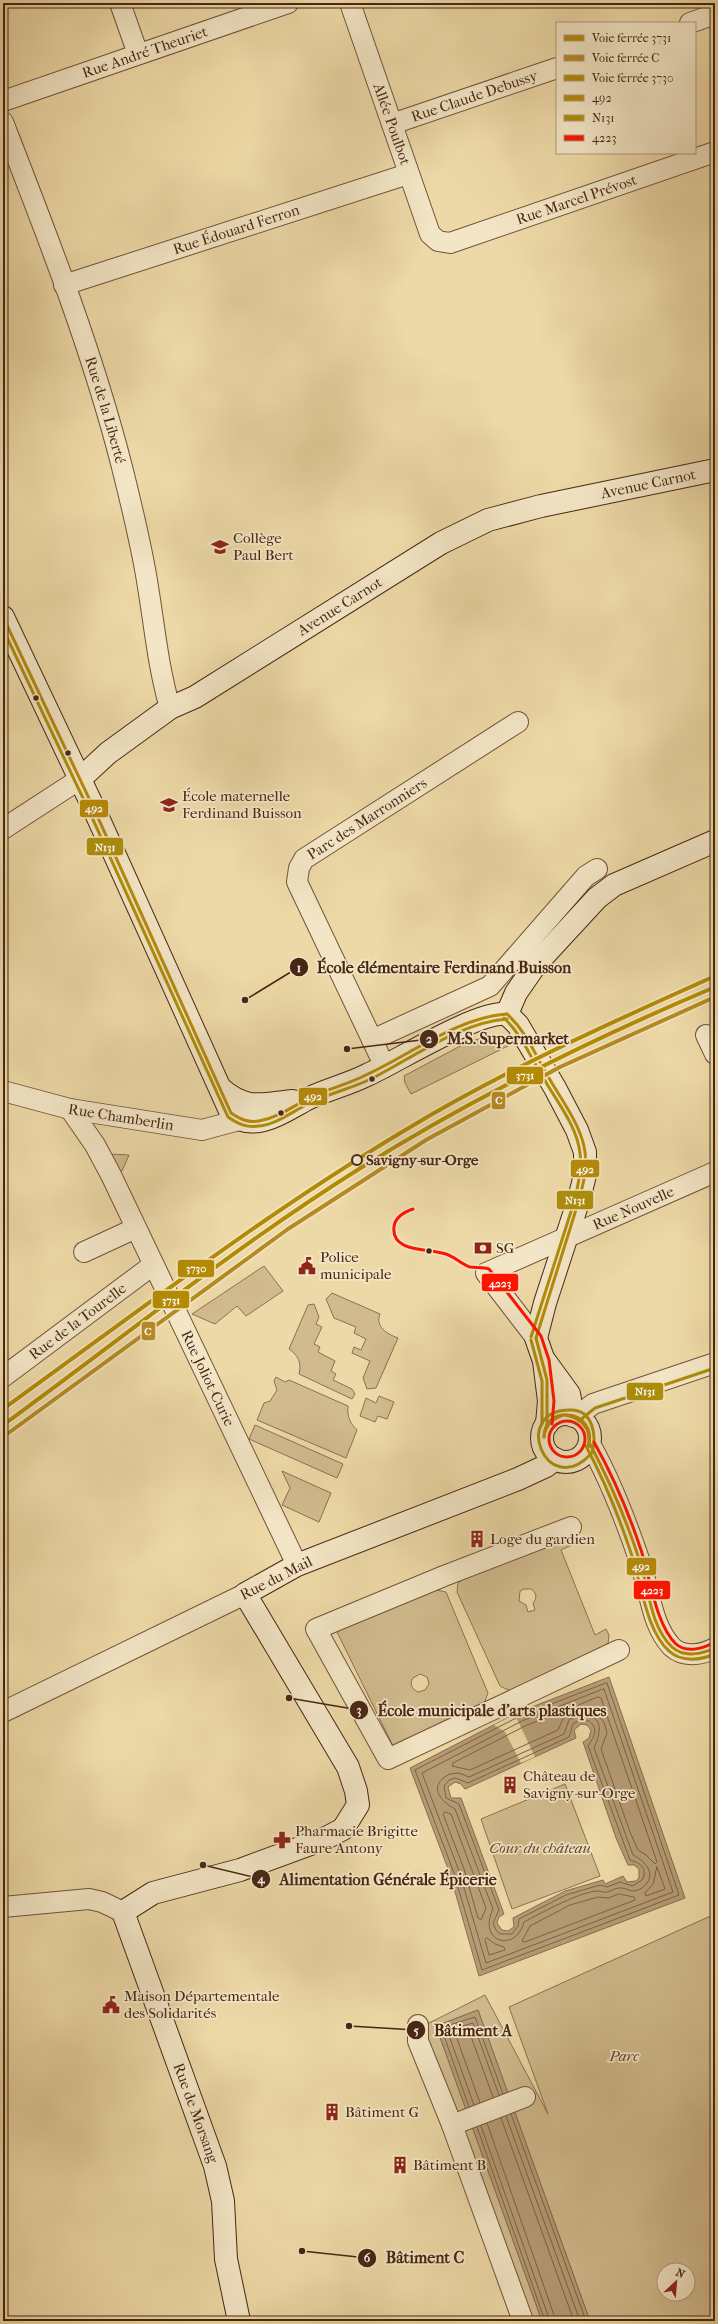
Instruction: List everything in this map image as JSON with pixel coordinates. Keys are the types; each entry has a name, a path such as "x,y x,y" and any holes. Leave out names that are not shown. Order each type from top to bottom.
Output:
{"street":[{"path":"120,3 138,54"},
{"name":"Rue André Theuriet","path":"3,101 288,3"},
{"name":"Allée Poulbot","path":"350,3 430,234 438,241"},
{"path":"693,22 715,14"},
{"name":"Rue Claude Debussy","path":"392,124 556,68"},
{"name":"Rue de la Liberté","path":"3,122 102,392 122,469 148,587 160,676 170,708"},
{"name":"Rue Marcel Prévost","path":"438,241 450,243 715,152"},
{"name":"Rue Édouard Ferron","path":"64,285 408,174"},
{"name":"Avenue Carnot","path":"3,830 80,778 108,754 170,708 195,697 440,543 488,520 541,506 715,470"},
{"path":"3,617 80,778 231,1113 243,1112 275,1103 305,1100"},
{"name":"Parc des Marronniers","path":"385,1067 297,882 299,868 304,859 518,722"},
{"path":"507,1014 516,993 536,964 597,898 614,885 715,841"},
{"path":"372,1040 490,986 586,876 597,869"},
{"path":"243,1112 261,1121 296,1107 305,1100 385,1067 448,1033 492,1014 507,1014 518,1025 555,1088 577,1130 585,1152 585,1175 545,1303 536,1338 544,1361 549,1401 547,1424"},
{"path":"706,1035 715,1054"},
{"name":"Rue Chamberlin","path":"3,1091 70,1109 202,1130 243,1112"},
{"name":"Rue Joliot-Curie","path":"70,1109 95,1145 180,1322 193,1344 297,1565"},
{"name":"Rue Nouvelle","path":"536,1338 486,1273 715,1172"},
{"path":"84,1252 136,1228"},
{"name":"Rue de la Tourelle","path":"3,1377 153,1265"},
{"path":"544,1361 569,1394 574,1416 588,1428 590,1444 611,1484 640,1562 661,1634 673,1648 684,1653 697,1655 715,1648"},
{"path":"590,1444 582,1456 576,1460 569,1462 555,1459 549,1454 543,1444 543,1431 547,1424 558,1416 574,1416 593,1404 715,1364"},
{"name":"Rue du Mail","path":"3,1712 245,1594 297,1565 518,1478 546,1466 555,1459"},
{"path":"571,1527 444,1576 316,1629 388,1759 619,1650"},
{"path":"3,1907 89,1900 102,1902 123,1912 153,1893 232,1872 324,1839 344,1829 358,1805 356,1791 348,1767 245,1594"},
{"name":"Rue de Morsang","path":"123,1912 215,2166 223,2201 226,2259 239,2321"},
{"path":"418,2025 418,2041 461,2121 523,2321"},
{"path":"461,2121 518,2100"}],"green space":[{"path":"490,1035 503,1037 514,1043 411,1094 405,1083 404,1076 464,1044"},
{"path":"109,1154 129,1155 122,1171 116,1172"},
{"path":"264,1266 283,1291 246,1316 237,1306 215,1324 192,1314"},
{"path":"332,1293 380,1314 379,1323 383,1329 398,1338 376,1388 367,1389 363,1378 370,1361 352,1353 354,1347 361,1350 366,1339 354,1333 356,1327 334,1318 326,1299"},
{"path":"314,1304 319,1317 316,1324 322,1327 314,1344 320,1347 318,1352 335,1361 331,1371 336,1374 333,1380 352,1389 355,1394 352,1399 299,1374 300,1363 295,1354 289,1349 308,1305"},
{"path":"276,1377 285,1382 289,1380 348,1406 350,1420 352,1425 357,1430 346,1458 257,1420 264,1403 270,1401 277,1390 274,1381"},
{"path":"379,1396 394,1402 387,1419 378,1416 375,1422 360,1416 366,1398 376,1403"},
{"path":"255,1425 343,1464 337,1478 249,1439"},
{"path":"282,1471 331,1493 319,1522 282,1505 290,1488"},
{"path":"564,1539 570,1541 572,1545 561,1550 595,1635 606,1629 609,1635 608,1644 515,1689 508,1690 500,1686 457,1592 458,1583 465,1577","holes":["524,1589 531,1589 536,1595 536,1599 533,1603 535,1610 528,1612 526,1605 519,1601 520,1591"]},
{"path":"428,1588 446,1592 488,1693 485,1701 479,1706 393,1746 337,1632 339,1628","holes":["420,1674 427,1677 429,1684 425,1690 418,1692 413,1688 411,1684 413,1678"]},
{"name":"Cour du château","path":"565,1784 600,1876 512,1909 481,1819"},
{"name":"Parc","path":"715,1914 715,2321 590,2321 478,2010 436,2026 542,2321 525,2321 417,2029 485,1995 548,2114 509,2007"}],"water":[{"path":"609,1677 685,1898 479,1976 450,1874 410,1768 519,1712","holes":["581,1724 587,1725 591,1730 589,1738 583,1742 616,1838 628,1865 634,1865 639,1869 639,1878 636,1881 627,1882 623,1876 605,1884 603,1880 565,1891 513,1918 514,1927 508,1931 502,1930 497,1923 499,1917 504,1914 461,1798 451,1798 448,1787 455,1782 461,1784 465,1789 576,1738 574,1730"]},
{"path":"478,2010 590,2321 542,2321 436,2026"}],"pier":[{"path":"519,1712 517,1719 535,1757 521,1763 505,1732 494,1725"}],"rail line":[{"name":"3730","path":"3,1409 252,1229 355,1161 407,1129 444,1107 558,1048 715,976"},
{"name":"3731","path":"3,1425 223,1262 313,1199 359,1169 445,1118 533,1071 623,1027 715,987"},
{"name":"C","path":"3,1437 288,1229 426,1140 560,1067 715,997"}],"transit line":[{"name":"492","path":"3,617 95,811 231,1113 248,1121 259,1121 273,1117 309,1098 361,1078 453,1029 471,1022 507,1014"},
{"name":"N131","path":"3,629 90,813 228,1117 247,1126 259,1126 273,1123 305,1105 371,1079 437,1042 472,1027 507,1019"},
{"name":"492","path":"507,1014 520,1028 569,1110 578,1128 584,1146 586,1160 581,1193 536,1338"},
{"name":"N131","path":"504,1018 521,1039 566,1114 575,1133 580,1153 580,1171 575,1199 531,1337"},
{"name":"4223","path":"413,1209 400,1215 396,1220 394,1227 395,1235 398,1241 412,1248 446,1254 470,1267 489,1269 541,1336 549,1360 554,1401 552,1424"},
{"name":"492","path":"536,1338 547,1380 547,1424"},
{"name":"N131","path":"531,1340 542,1381 542,1424"},
{"name":"N131","path":"579,1421 595,1408 715,1368"},
{"name":"N131","path":"590,1455 574,1466 560,1467 549,1460 541,1449 539,1436 542,1423 552,1413 571,1410 584,1414 592,1425 594,1439 592,1453"},
{"name":"492","path":"544,1437 545,1429 549,1422 555,1417 563,1415"},
{"name":"492","path":"544,1437 546,1429 550,1423 563,1415"},
{"name":"492","path":"565,1415 571,1416 584,1425 588,1435 588,1447"},
{"name":"492","path":"565,1415 577,1417 586,1424 589,1435 588,1447"},
{"name":"4223","path":"570,1421 580,1426 584,1432 585,1439 584,1446 580,1452 574,1456 564,1457 554,1452 550,1446 549,1436 554,1426 560,1422 570,1421"},
{"name":"4223","path":"594,1442 620,1494 644,1558 658,1612 669,1635 680,1647 689,1649 704,1647 713,1643"},
{"name":"492","path":"590,1444 611,1487 630,1532 640,1562 651,1607 659,1629 672,1647 682,1653 693,1654 715,1648"},
{"name":"N131","path":"586,1446 605,1484 621,1523 634,1562 649,1617 661,1642 674,1655 686,1659 704,1658 715,1654"}],"place":[{"name":"Collège Paul Bert","path":"220,547"},
{"name":"École maternelle Ferdinand Buisson","path":"169,805"},
{"name":"École élémentaire Ferdinand Buisson","path":"245,1000"},
{"name":"M.S. Supermarket","path":"347,1049"},
{"name":"Savigny-sur-Orge","path":"357,1160"},
{"name":"SG","path":"483,1248"},
{"name":"Police municipale","path":"307,1266"},
{"name":"Loge du gardien","path":"477,1539"},
{"name":"École municipale d'arts plastiques","path":"289,1698"},
{"name":"Château de Savigny-sur-Orge","path":"510,1785"},
{"name":"Pharmacie Brigitte Faure Antony","path":"282,1840"},
{"name":"Alimentation Générale Épicerie","path":"203,1865"},
{"name":"Maison Départementale des Solidarités","path":"111,2005"},
{"name":"Bâtiment A","path":"349,2026"},
{"name":"Bâtiment G","path":"332,2112"},
{"name":"Bâtiment B","path":"400,2165"},
{"name":"Bâtiment C","path":"302,2251"}]}
